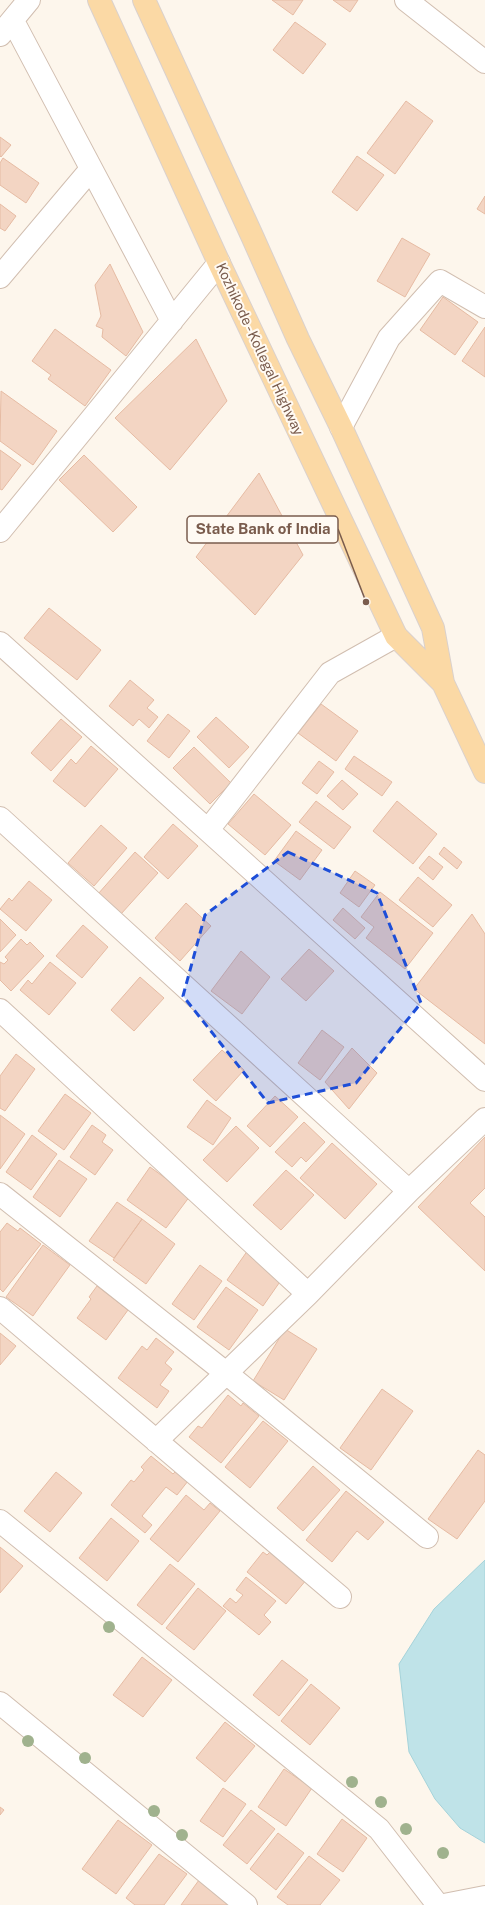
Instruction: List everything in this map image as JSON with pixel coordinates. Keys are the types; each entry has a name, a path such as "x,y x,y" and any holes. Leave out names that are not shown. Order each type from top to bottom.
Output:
{"main road":[{"name":"Kozhikode - Kollegal Highway","path":"99,0 219,263 396,636 443,684"},
{"name":"Kozhikode - Kollegal Highway","path":"144,0 298,339 341,427 433,628 443,684 485,772"}],"street":[{"path":"29,0 6,28 91,169 172,321"},
{"path":"406,0 485,62"},
{"path":"0,277 91,169"},
{"path":"0,530 219,263"},
{"path":"341,427 389,338 440,281 485,307"},
{"path":"208,830 330,673 396,636"},
{"path":"0,643 485,1080"},
{"path":"0,818 409,1191"},
{"path":"0,1010 308,1294"},
{"path":"156,1441 308,1294 409,1191 485,1119"},
{"path":"0,1194 226,1373 426,1537"},
{"path":"0,1308 340,1597"},
{"path":"0,1521 379,1829 438,1905"},
{"path":"0,1703 246,1905"},
{"path":"444,1905 485,1898"}],"highlighted area":[{"path":"288,852 377,893 421,1003 356,1083 268,1103 183,996 205,915"}],"water":[{"path":"485,1560 485,1843 460,1828 435,1799 409,1752 399,1664 434,1609"}],"building":[{"path":"272,0 303,0 293,15"},
{"path":"333,0 358,0 350,12"},
{"path":"295,22 326,44 303,74 273,50"},
{"path":"406,101 433,121 395,174 367,153"},
{"path":"0,137 11,145 1,157 0,156"},
{"path":"357,156 384,175 357,211 332,192"},
{"path":"3,158 39,183 26,203 0,185 0,163"},
{"path":"485,196 485,214 477,209"},
{"path":"0,204 16,216 5,231 0,228"},
{"path":"402,238 430,254 405,297 377,281"},
{"path":"110,264 143,332 126,356 102,337 103,329 96,326 101,316 95,285"},
{"path":"443,297 478,322 455,355 420,330"},
{"path":"485,327 485,377 462,361"},
{"path":"55,329 111,370 85,406 48,379 51,375 32,361"},
{"path":"196,339 227,401 170,470 115,418"},
{"path":"1,391 57,431 33,465 0,441"},
{"path":"0,450 21,465 2,490 0,489"},
{"path":"84,455 137,507 113,532 59,480"},
{"path":"259,473 303,555 255,615 196,557"},
{"path":"49,608 101,650 77,680 24,638"},
{"path":"130,680 154,700 147,708 158,717 149,728 139,719 133,726 109,706"},
{"path":"321,704 358,731 336,761 298,733"},
{"path":"168,714 190,731 169,758 147,741"},
{"path":"216,717 249,747 229,768 197,737"},
{"path":"61,719 82,737 51,771 31,753"},
{"path":"91,746 118,769 85,807 53,781 71,759 76,764"},
{"path":"194,747 231,783 210,804 173,768"},
{"path":"354,756 392,782 382,796 345,769"},
{"path":"319,761 334,772 317,794 302,783"},
{"path":"342,780 358,794 343,810 327,796"},
{"path":"254,794 291,825 265,855 228,824"},
{"path":"316,801 351,827 334,849 299,822"},
{"path":"397,801 437,834 413,864 373,831"},
{"path":"173,824 198,846 168,879 144,857"},
{"path":"101,825 127,848 94,886 68,863"},
{"path":"296,831 322,850 300,880 274,861"},
{"path":"444,847 462,862 457,869 439,854"},
{"path":"135,852 158,873 121,914 98,894"},
{"path":"429,856 443,867 433,880 419,868"},
{"path":"355,871 375,885 359,907 340,893"},
{"path":"418,877 452,905 433,927 399,900"},
{"path":"29,881 52,900 26,931 0,909 9,898 12,901"},
{"path":"380,892 433,933 405,969 366,938 374,927 361,917"},
{"path":"186,903 211,926 180,961 155,938"},
{"path":"343,908 365,928 355,939 333,920"},
{"path":"472,914 485,934 485,1044 414,989"},
{"path":"0,919 16,935 0,952"},
{"path":"83,925 108,947 82,978 56,956"},
{"path":"21,939 27,945 30,942 44,956 11,991 0,980 0,962 4,964 8,960 5,957"},
{"path":"309,949 334,971 306,1001 281,979"},
{"path":"241,951 270,977 242,1014 211,991"},
{"path":"50,962 76,983 49,1015 20,990 28,980 32,984"},
{"path":"140,977 164,998 134,1031 111,1010"},
{"path":"322,1030 344,1047 320,1080 298,1063"},
{"path":"352,1048 377,1073 349,1109 325,1082"},
{"path":"222,1050 244,1070 216,1101 193,1080"},
{"path":"16,1054 35,1069 5,1111 0,1108 0,1076"},
{"path":"65,1094 91,1113 64,1150 38,1131"},
{"path":"275,1096 298,1117 270,1147 247,1126"},
{"path":"207,1100 231,1118 213,1145 187,1127"},
{"path":"0,1115 25,1134 0,1169"},
{"path":"304,1122 325,1142 306,1162 301,1157 292,1167 275,1152"},
{"path":"92,1125 106,1135 102,1142 113,1150 95,1175 70,1157"},
{"path":"236,1126 259,1148 227,1182 203,1160"},
{"path":"32,1135 57,1154 31,1190 6,1172"},
{"path":"485,1137 485,1188 470,1203 485,1217 485,1271 418,1207"},
{"path":"332,1143 377,1184 345,1219 300,1178"},
{"path":"59,1160 87,1179 60,1217 33,1197"},
{"path":"150,1167 190,1196 166,1228 127,1200"},
{"path":"286,1170 314,1195 281,1230 253,1205"},
{"path":"117,1202 142,1219 114,1258 89,1241"},
{"path":"142,1219 175,1244 146,1284 113,1260"},
{"path":"7,1223 18,1231 20,1228 41,1244 3,1292 0,1289 0,1232"},
{"path":"43,1245 70,1265 33,1316 6,1297"},
{"path":"248,1250 284,1276 263,1306 227,1280"},
{"path":"200,1265 222,1281 194,1320 172,1304"},
{"path":"97,1286 128,1310 106,1340 77,1318 91,1299 89,1297"},
{"path":"226,1287 258,1310 229,1350 197,1327"},
{"path":"285,1329 317,1349 284,1400 253,1381"},
{"path":"0,1333 16,1346 0,1365"},
{"path":"156,1338 174,1352 165,1363 172,1369 160,1385 169,1391 157,1408 118,1378 142,1346 147,1350"},
{"path":"382,1389 413,1411 371,1470 340,1448"},
{"path":"228,1395 241,1406 243,1403 259,1416 221,1463 189,1437 198,1426 202,1428"},
{"path":"263,1421 288,1441 250,1488 225,1467"},
{"path":"478,1450 485,1455 485,1501 457,1539 428,1519"},
{"path":"151,1456 173,1474 176,1471 188,1481 177,1495 166,1487 142,1516 152,1525 145,1533 111,1505 131,1480 134,1482 144,1470 141,1467"},
{"path":"313,1466 340,1490 303,1531 277,1508"},
{"path":"56,1472 82,1493 50,1532 24,1511"},
{"path":"346,1491 384,1522 368,1540 357,1531 332,1562 306,1540"},
{"path":"186,1495 204,1510 210,1503 220,1511 178,1562 150,1539"},
{"path":"111,1518 139,1541 107,1581 79,1558"},
{"path":"0,1547 23,1566 0,1593"},
{"path":"271,1551 307,1579 286,1604 247,1572 263,1552 267,1555"},
{"path":"170,1564 195,1584 162,1625 137,1605"},
{"path":"246,1577 276,1601 264,1615 271,1622 259,1635 223,1606 230,1598 236,1603 243,1595 236,1590"},
{"path":"198,1588 226,1611 194,1650 166,1628"},
{"path":"142,1657 172,1680 143,1717 113,1695"},
{"path":"282,1660 308,1680 279,1716 253,1695"},
{"path":"311,1684 340,1708 310,1745 281,1721"},
{"path":"225,1722 255,1746 225,1782 196,1758"},
{"path":"284,1769 312,1788 286,1826 258,1807"},
{"path":"223,1788 246,1804 223,1837 200,1821"},
{"path":"0,1807 4,1810 0,1815"},
{"path":"251,1810 275,1829 247,1864 223,1845"},
{"path":"342,1819 367,1838 343,1872 317,1854"},
{"path":"118,1820 152,1845 116,1894 82,1869"},
{"path":"278,1833 304,1853 276,1890 250,1869"},
{"path":"159,1854 187,1874 164,1905 135,1905 126,1898"},
{"path":"309,1856 340,1880 320,1905 288,1905 277,1897"},
{"path":"199,1880 228,1902 226,1905 181,1905"}],"place":[{"name":"State Bank of India","path":"366,602"}]}
